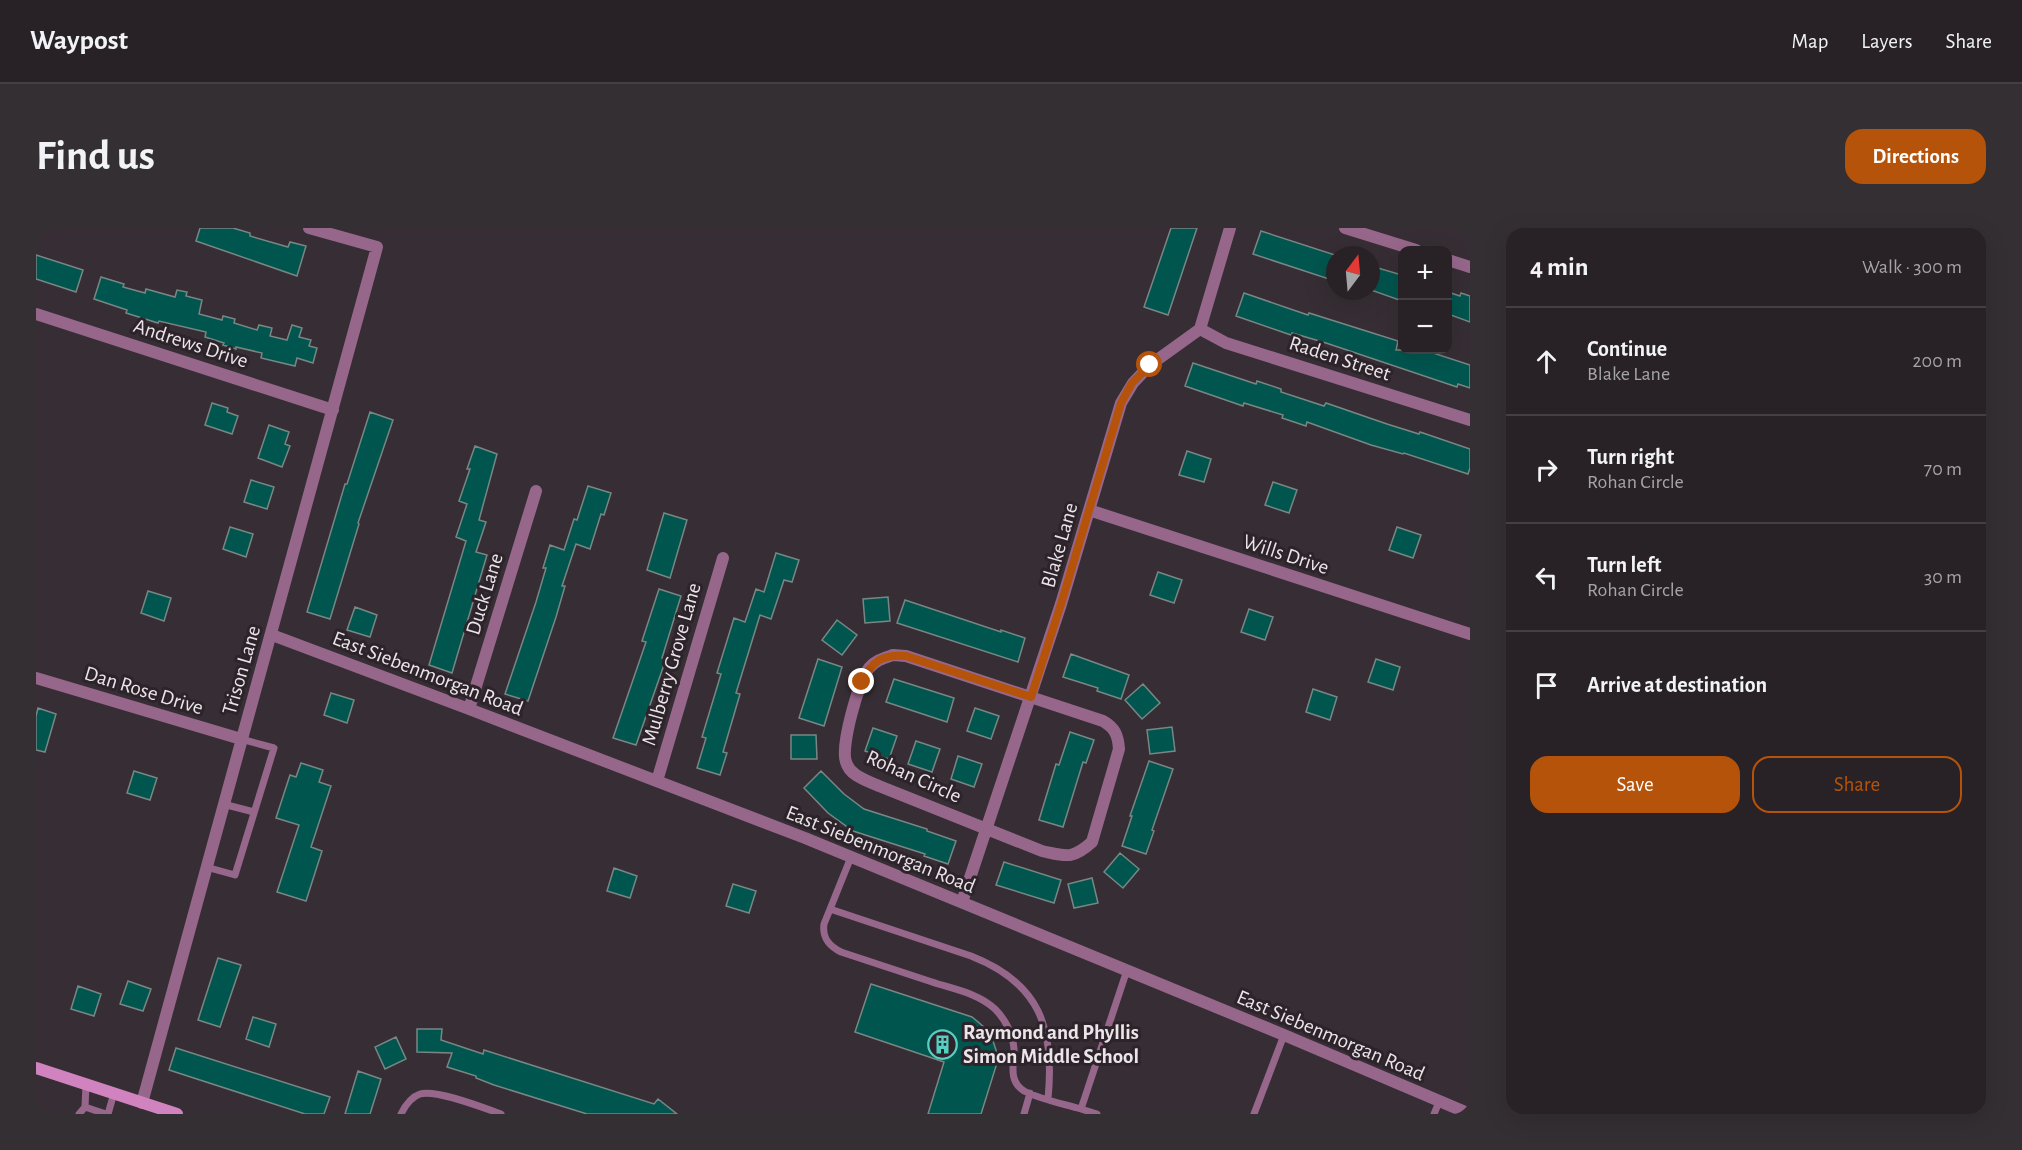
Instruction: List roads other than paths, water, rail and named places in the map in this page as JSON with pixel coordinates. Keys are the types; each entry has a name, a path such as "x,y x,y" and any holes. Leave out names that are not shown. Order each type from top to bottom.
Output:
{"street":[{"name":"Trison Lane","path":"142,1102 377,247 309,228"},
{"path":"1200,329 1230,228"},
{"path":"1345,228 1403,246"},
{"path":"1452,261 1470,267"},
{"name":"Andrews Drive","path":"36,314 333,410"},
{"name":"Raden Street","path":"1200,329 1226,343 1470,420"},
{"name":"Blake Lane","path":"962,902 1061,604 1121,403 1132,383 1150,365 1200,329"},
{"name":"Duck Lane","path":"469,709 536,491"},
{"name":"Wills Drive","path":"1089,510 1470,634"},
{"name":"Mulberry Grove Lane","path":"657,781 723,558"},
{"name":"East Siebenmorgan Road","path":"272,635 851,857 1284,1035 1437,1108 1470,1114"},
{"name":"Rohan Circle","path":"893,655 900,656 1031,697 1103,721 1112,727 1118,737 1119,749 1096,831 1092,843 1081,852 1066,856 1042,850 879,786 854,774 846,763 844,750 846,735 862,682 868,668 879,659 893,655"},
{"name":"Dan Rose Drive","path":"36,678 241,740"},
{"path":"36,1068 177,1114"}],"lane":[{"path":"206,867 236,875 274,748 241,740"},
{"path":"223,804 254,813"},
{"path":"851,857 823,930 826,941 835,949 971,995 992,1006 1003,1019 1010,1034 1014,1049 1012,1065 1014,1078 1022,1089 1097,1114"},
{"path":"830,909 970,956 1014,979 1035,1006 1044,1026 1050,1062 1048,1099"},
{"path":"1081,1109 1127,970"},
{"path":"1254,1114 1284,1035"},
{"path":"79,1114 85,1107 86,1084"},
{"path":"85,1107 107,1114 114,1093"},
{"path":"401,1114 409,1101 428,1093 447,1096 501,1114"},
{"path":"1024,1114 1030,1093"}],"place":[{"name":"Raymond and Phyllis Simon Middle School","path":"942,1044"}]}
